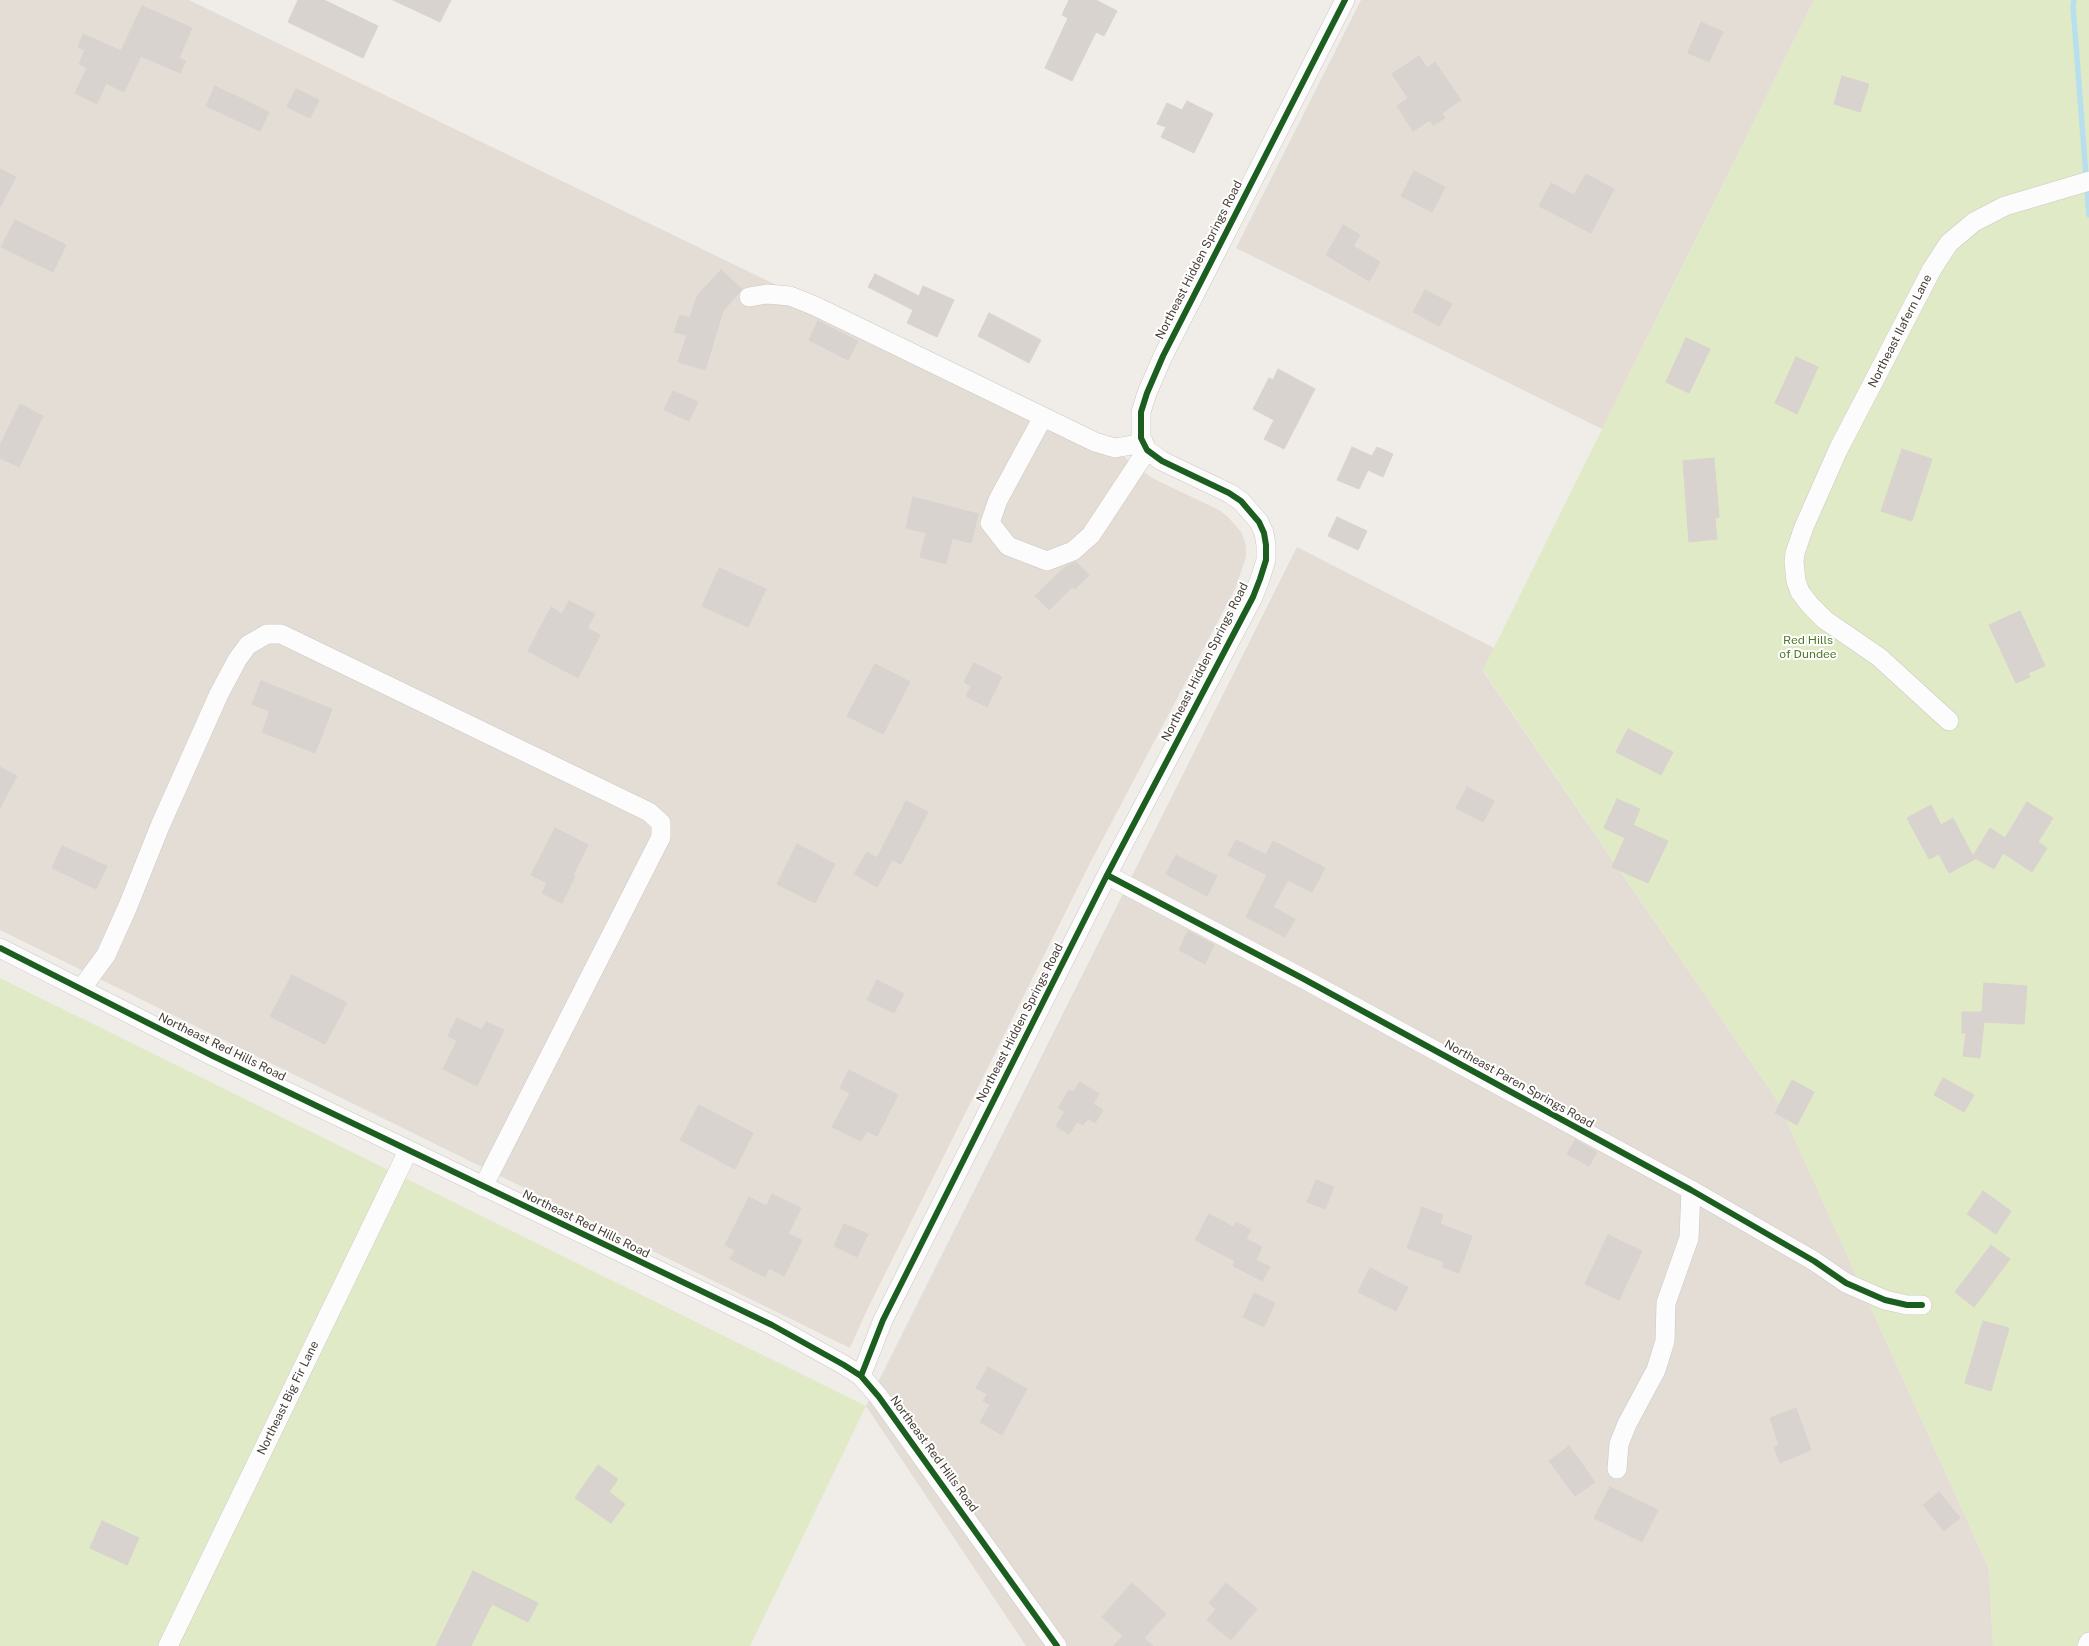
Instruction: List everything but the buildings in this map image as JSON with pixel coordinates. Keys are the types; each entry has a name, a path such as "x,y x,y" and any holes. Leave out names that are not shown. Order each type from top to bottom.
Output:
{"street":[{"name":"Northeast Hidden Springs Road","path":"861,1376 883,1320 1107,875 1253,597 1266,560 1264,533 1251,511 1230,493 1162,461 1145,446 1140,426 1142,412 1157,369 1345,0"},
{"name":"Northeast Ilafern Lane","path":"1949,720 1879,657 1825,620 1800,592 1796,581 1794,562 1804,526 1838,450 1932,269 1950,243 1974,222 2005,206 2089,181"},
{"path":"749,297 767,294 790,296 815,306 1095,442 1116,448 1145,446"},
{"path":"1043,416 998,500 990,523 1008,546 1047,561 1073,551 1091,535 1145,446"},
{"path":"81,989 106,955 160,826 223,686 237,660 248,645 267,634 281,634 649,812 660,823 661,837 483,1187"},
{"name":"Northeast Paren Springs Road","path":"1107,875 1302,978 1690,1190 1814,1261 1859,1290 1907,1305 1922,1305"},
{"name":"Northeast Red Hills Road","path":"0,948 408,1151 772,1325 861,1376 879,1397 1057,1646"},
{"name":"Northeast Big Fir Lane","path":"168,1646 408,1151"},
{"path":"1617,1470 1619,1444 1627,1424 1656,1370 1665,1341 1666,1303 1689,1238 1690,1190"},
{"path":"2087,1646 2089,1642"}],"shaded area":[{"path":"0,0 189,0 1112,448 1152,478 1219,510 1242,533 1246,546 1246,557 1235,589 1089,865 866,1312 850,1348 0,930"},
{"path":"1361,0 1814,0 1602,429 1236,248"},
{"path":"1297,547 1494,648 1483,671 1777,1100 1989,1569 1993,1646 1026,1646 866,1406"}],"green space":[{"name":"Red Hills of Dundee","path":"1814,0 2089,0 2089,1646 1993,1646 1989,1569 1777,1100 1483,670"},
{"path":"0,978 866,1406 750,1646 0,1646"}],"waterway":[{"path":"2074,0 2089,215"}],"cycle path":[{"path":"861,1376 883,1320 1107,875 1253,597 1260,579 1266,560 1266,545 1264,533 1259,522 1241,501 1229,493 1162,461 1147,450 1141,438 1141,412 1163,356 1345,0"},
{"path":"1107,875 1302,978 1691,1190 1814,1261 1846,1283 1885,1300 1907,1305 1922,1305"},
{"path":"0,948 213,1056 772,1325 861,1376 879,1397 1057,1646"}]}
